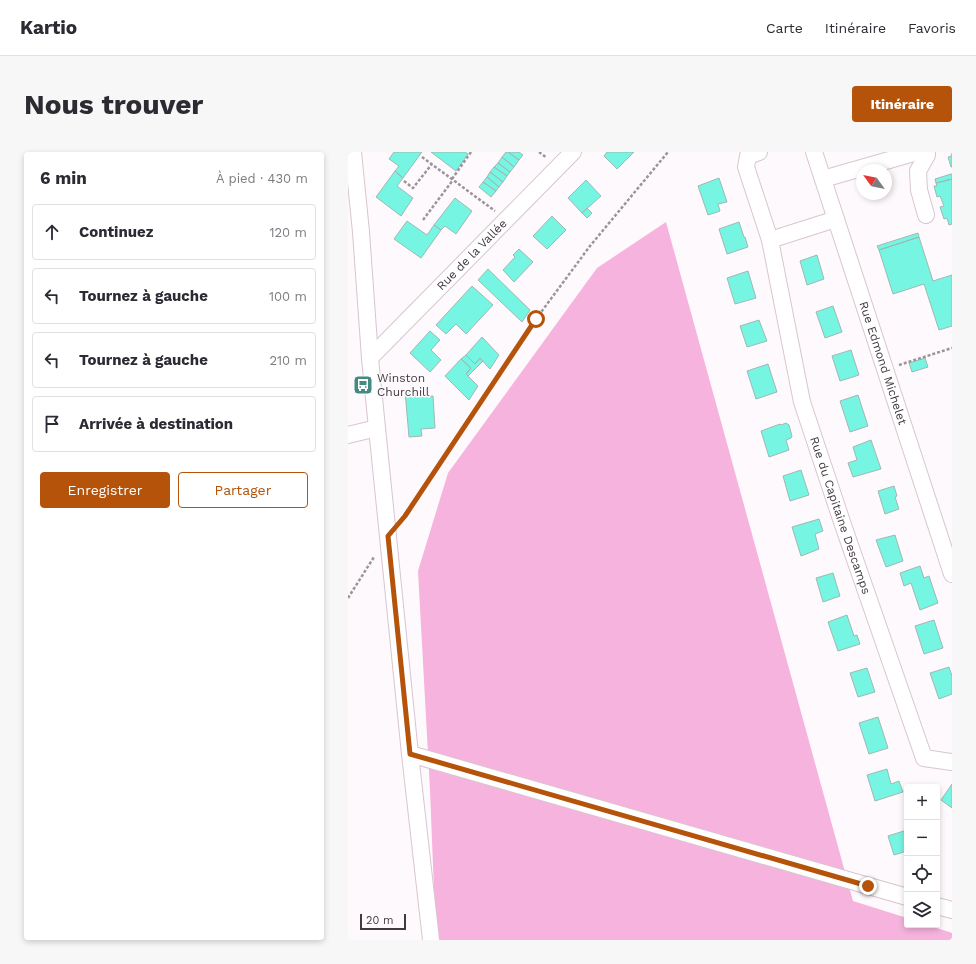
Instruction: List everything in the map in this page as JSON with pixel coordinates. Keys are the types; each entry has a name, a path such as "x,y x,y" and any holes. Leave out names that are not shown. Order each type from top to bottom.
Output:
{"street":[{"path":"353,152 361,232 376,428 431,940"},
{"name":"Rue de la Vallée","path":"370,358 573,152"},
{"name":"Rue du Capitaine Descamps","path":"759,152 748,156 746,167 770,240 802,402 845,532 924,758 952,762"},
{"name":"Rue Edmond Michelet","path":"814,152 952,574"},
{"path":"823,178 910,154 912,152"},
{"path":"926,152 927,155 918,172 919,190 926,215"},
{"path":"770,240 836,219"},
{"path":"348,435 376,428"},
{"path":"410,754 904,896"},
{"path":"940,907 952,910"}],"path":[{"path":"423,220 471,152"},
{"path":"348,598 388,536 405,516 536,319 590,246 668,152"},
{"path":"422,157 507,219"},
{"path":"404,181 413,188 432,164"},
{"path":"885,369 952,348"}],"shaded area":[{"path":"666,222 853,901 904,917 904,928 937,928 952,933 952,940 436,940 430,790 418,571 448,473 597,268"}],"building":[{"path":"394,152 422,152 403,178 395,171 399,166 389,159"},
{"path":"431,152 465,152 468,154 456,171"},
{"path":"506,152 519,160 514,167 502,157"},
{"path":"508,152 519,152 523,155 519,160"},
{"path":"607,152 634,152 617,169 604,156"},
{"path":"952,156 952,167 951,167 948,157"},
{"path":"502,157 514,167 510,172 498,163"},
{"path":"498,163 510,172 507,176 494,167"},
{"path":"494,167 507,176 503,182 490,172"},
{"path":"395,171 403,178 397,186 413,198 401,216 376,197"},
{"path":"490,172 503,182 499,187 487,177"},
{"path":"952,174 952,179 936,183 935,179"},
{"path":"487,177 499,187 496,191 483,182"},
{"path":"719,178 727,202 718,204 720,211 708,215 698,186"},
{"path":"952,179 952,224 949,225 947,218 944,219 940,207 944,206 940,196 937,197 934,186 937,186 936,183"},
{"path":"586,180 601,196 582,213 568,198"},
{"path":"483,182 496,191 491,197 479,187"},
{"path":"455,198 472,211 456,234 445,226 441,230 434,225"},
{"path":"587,208 592,213 587,218 582,213"},
{"path":"552,216 566,230 547,249 533,236"},
{"path":"407,221 427,235 434,225 441,230 421,258 394,239"},
{"path":"739,222 748,247 727,254 719,229"},
{"path":"918,233 919,237 879,250 877,246"},
{"path":"919,237 933,281 952,275 952,326 939,330 924,284 893,294 879,250"},
{"path":"519,249 533,262 514,282 503,270 515,257 513,255"},
{"path":"817,255 824,279 807,285 800,261"},
{"path":"488,269 530,310 522,322 478,280"},
{"path":"748,271 756,298 735,304 727,278"},
{"path":"472,286 493,305 466,334 456,324 446,334 436,325"},
{"path":"833,306 842,332 825,338 816,312"},
{"path":"759,320 767,341 747,347 740,326"},
{"path":"430,331 440,340 431,350 441,360 430,372 410,353"},
{"path":"482,337 499,355 490,369 480,358 475,364 466,355"},
{"path":"851,350 859,375 840,381 832,356"},
{"path":"466,355 475,364 480,358 483,361 468,376 466,374 471,368 461,359"},
{"path":"925,358 928,367 912,372 909,363"},
{"path":"461,359 471,368 466,374 478,386 469,400 445,376"},
{"path":"768,364 777,392 756,399 747,371"},
{"path":"418,390 419,397 433,396 435,428 421,429 422,436 409,437 405,391"},
{"path":"858,395 868,426 850,432 840,401"},
{"path":"786,423 789,425 792,436 786,440 789,450 769,457 761,431"},
{"path":"871,440 881,469 853,477 848,463 857,460 853,447"},
{"path":"801,470 809,495 790,501 783,476"},
{"path":"894,486 897,496 895,497 899,509 885,514 878,491"},
{"path":"819,519 823,531 815,534 819,549 801,556 792,527"},
{"path":"895,535 903,561 886,567 876,540"},
{"path":"920,566 924,578 929,576 938,603 920,610 911,583 904,586 900,573"},
{"path":"833,573 840,596 823,602 816,578"},
{"path":"847,615 854,636 857,635 860,644 838,651 828,622"},
{"path":"934,620 943,648 924,654 915,626"},
{"path":"949,667 952,676 952,694 939,699 930,673"},
{"path":"867,668 875,692 858,697 850,673"},
{"path":"878,717 888,748 869,754 859,723"},
{"path":"887,769 891,784 899,781 903,792 875,801 867,775"},
{"path":"952,784 952,808 941,800"},
{"path":"904,831 904,852 894,855 888,836"}],"place":[{"name":"Winston Churchill","path":"363,385"}],"route":[{"path":"536,319 405,516 388,536 410,754 868,886"}]}
